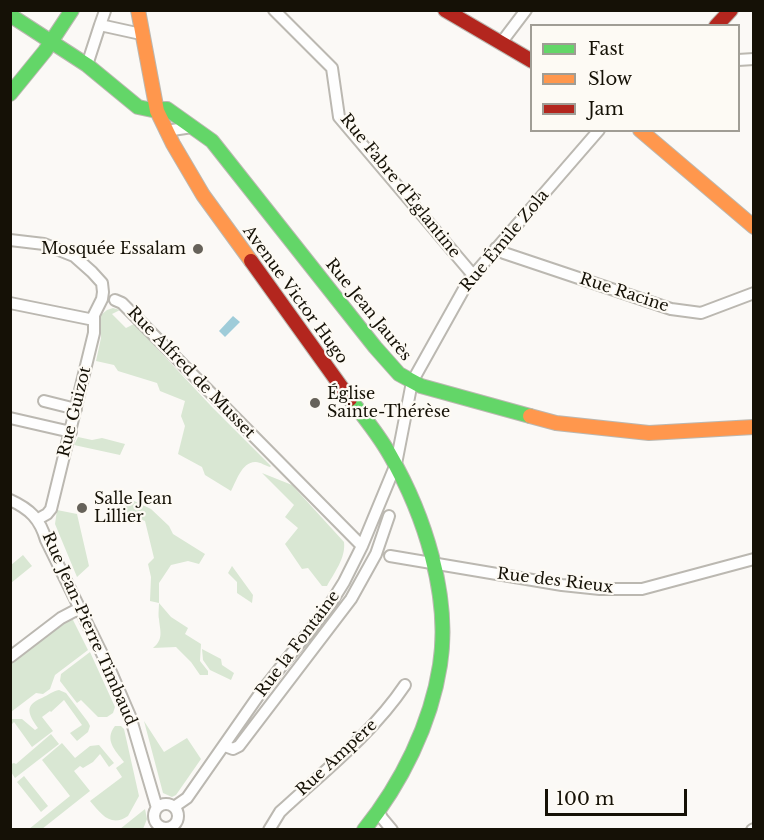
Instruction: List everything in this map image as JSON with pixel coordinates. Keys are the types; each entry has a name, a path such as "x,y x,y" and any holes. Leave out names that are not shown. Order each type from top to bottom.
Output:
{"street":[{"path":"10,94 51,42 72,10"},
{"name":"Avenue Victor Hugo","path":"138,10 146,59 162,110 192,177 216,214 381,441 396,464 425,527 435,565 440,610 440,665 426,718 415,745 379,812 364,830"},
{"name":"Rue Fabre d'Églantine","path":"274,10 332,68 339,117 473,275"},
{"path":"445,10 530,60"},
{"path":"501,43 526,10"},
{"path":"718,24 731,10"},
{"path":"87,65 105,11"},
{"name":"Rue Jean Jaurès","path":"10,15 87,65 138,107 162,110 212,141 375,347 399,374 412,382 556,423 649,433 753,427"},
{"path":"100,25 141,34"},
{"path":"171,130 192,127"},
{"name":"Rue Émile Zola","path":"396,464 412,382 473,275 597,132"},
{"path":"642,132 753,227"},
{"path":"10,240 44,244 74,256 102,283 102,295"},
{"name":"Rue Racine","path":"496,248 526,261 671,309 690,313 701,313 753,293"},
{"name":"Rue Alfred de Musset","path":"102,295 111,289 115,291 115,300 122,303 138,318 362,546"},
{"name":"Rue Guizot","path":"38,519 51,509 94,333 94,315 102,295"},
{"path":"10,303 94,320"},
{"path":"44,401 76,409"},
{"path":"10,418 70,432"},
{"name":"Rue la Fontaine","path":"174,807 187,798 261,692 344,582 362,546 396,464"},
{"name":"Rue Jean-Pierre Timbaud","path":"10,500 27,507 38,519 130,716 157,808"},
{"path":"225,746 233,748 239,746 351,599 376,554 389,516"},
{"name":"Rue des Rieux","path":"390,556 562,585 600,589 642,589 753,559"},
{"path":"10,657 61,618 80,608"},
{"name":"Rue Ampère","path":"269,830 280,812 373,725 391,706 405,685"},
{"path":"165,804 174,807 178,815 175,824 167,828 157,827 154,817 157,808 165,804"},
{"path":"379,812 392,830"}],"green space":[{"path":"113,308 120,310 112,314 126,328 134,324 270,467 256,462 247,465 243,468 231,491 205,475 202,467 178,454 185,426 181,416 185,401 160,391 157,383 118,371 114,365 96,361 101,338 101,315"},
{"path":"78,437 92,440 102,438 125,444 120,455 74,445"},
{"path":"262,473 292,485 344,542 341,560 327,586 322,586 308,568 302,569 285,544 298,528 285,517 294,505"},
{"path":"132,500 151,509 169,526 173,534 205,554 199,564 188,561 171,565 159,583 159,603 150,601 151,577 148,564 154,558 145,521 127,517 102,519"},
{"path":"57,510 77,514 89,566 77,577 55,524"},
{"path":"23,555 32,566 11,583 11,565"},
{"path":"232,566 253,595 252,603 237,593 237,582 228,573"},
{"path":"159,603 171,617 188,628 185,634 201,644 200,661 208,671 208,675 200,675 176,647 153,648 159,641 160,635"},
{"path":"72,618 88,650 55,675 50,689 43,694 36,693 11,712 11,664 66,620"},
{"path":"202,649 221,659 222,665 234,673 231,680 210,670 203,660"},
{"path":"90,652 115,707 113,713 107,717 98,717 81,700 77,703 60,681 61,674"},
{"path":"59,690 66,693 88,722 90,726 88,732 77,741 70,733 82,725 64,700 42,717 53,731 32,747 14,722 11,725 11,719 22,719 35,730 38,728 30,714 30,707 36,701"},
{"path":"144,721 164,752 187,738 201,759 176,795 172,797 163,793"},
{"path":"115,726 121,726 124,729 139,796 128,816 116,821 107,818 90,801 122,777 116,768 124,762 114,749 110,736"},
{"path":"51,734 59,744 15,778 11,772 11,764 16,764"},
{"path":"62,743 75,758 90,746 99,745 114,763 109,767 100,754 83,768 80,766 74,771 90,791 42,829 29,829 70,796 42,760"},
{"path":"24,776 48,806 41,812 17,782"},
{"path":"145,809 147,819 143,829 120,829"}],"water":[{"path":"233,316 240,322 225,337 219,331"}],"traffic: fast":[{"path":"10,94 45,51 72,10"},
{"path":"10,15 87,65 138,107 157,111 164,109"},
{"path":"167,109 212,141 375,347 399,374 421,386 530,416"},
{"path":"350,399 386,448 414,503 432,556 442,611 440,665 430,709 402,773 364,830"}],"traffic: slow":[{"path":"138,10 157,111 173,144 203,195 251,261"},
{"path":"642,132 754,227"},
{"path":"530,416 556,423 649,433 754,427"}],"traffic: jam":[{"path":"445,10 530,60"},
{"path":"718,24 731,10"},
{"path":"251,261 350,399"}],"place":[{"name":"Mosquée Essalam","path":"198,249"},
{"name":"Église Sainte-Thérèse","path":"315,403"},
{"name":"Salle Jean Lillier","path":"82,508"}]}
